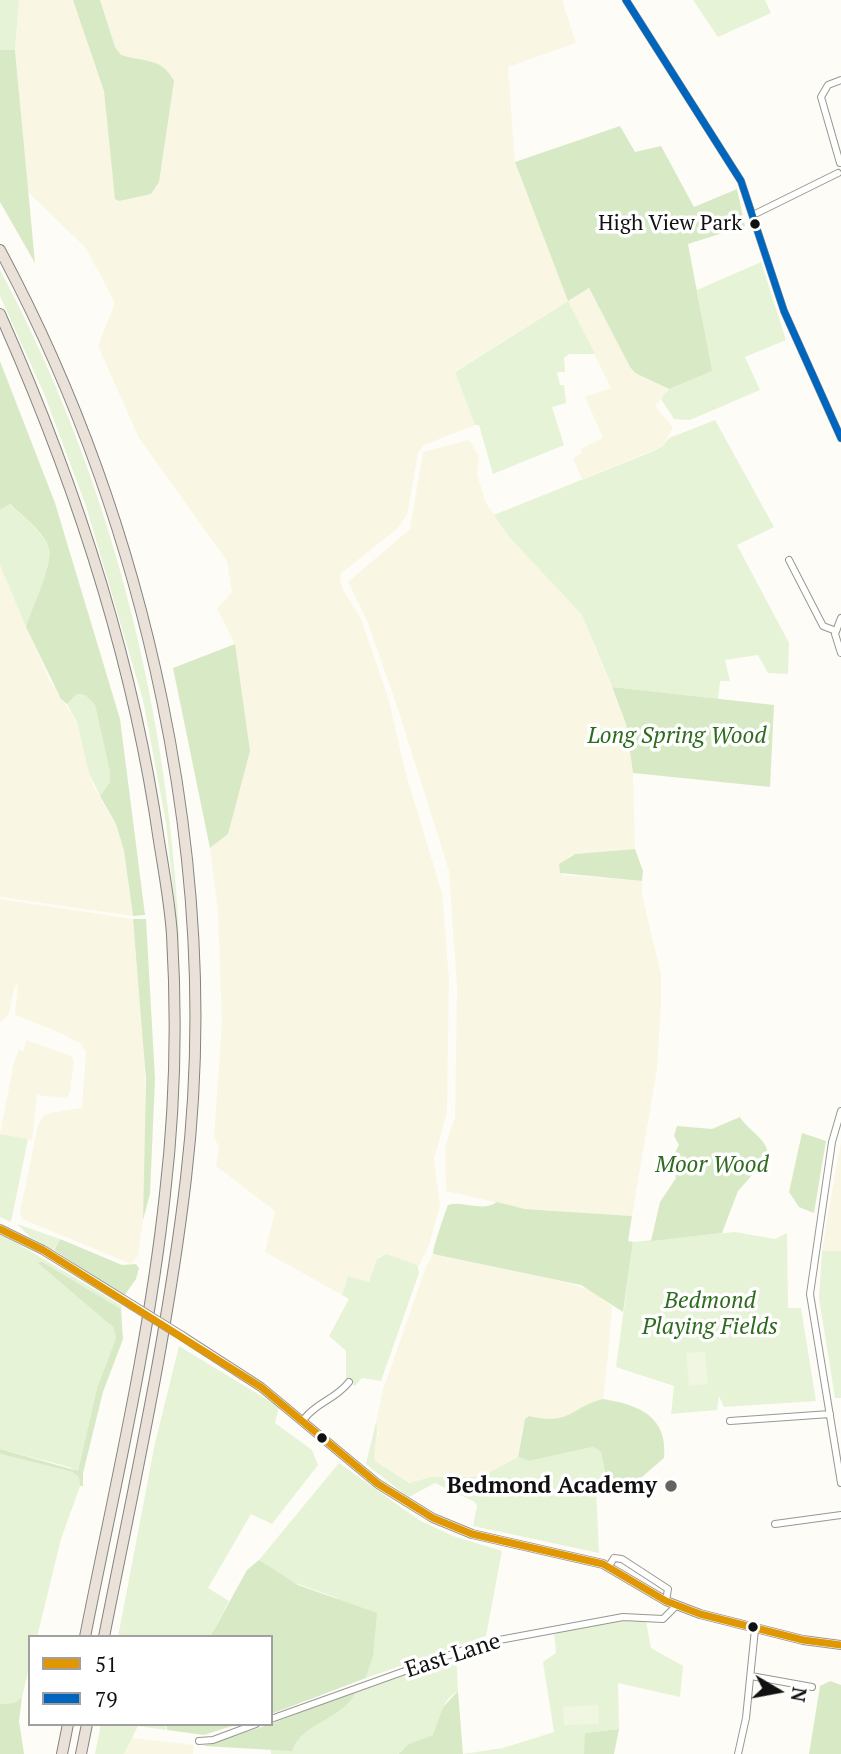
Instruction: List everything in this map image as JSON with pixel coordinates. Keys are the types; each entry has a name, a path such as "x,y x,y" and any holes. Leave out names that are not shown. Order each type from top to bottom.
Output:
{"highway":[{"path":"0,250 40,330 89,442 115,519 150,641 178,795 191,933 192,1076 187,1175 168,1307 104,1635"},
{"path":"0,314 32,385 93,553 121,652 149,769 172,932 174,1077 165,1194 150,1302 85,1635"},
{"path":"62,1754 68,1726"},
{"path":"81,1754 87,1726"}],"street":[{"path":"626,0 672,76 726,154 753,215 784,311 841,439"},
{"path":"753,215 840,176 840,162 821,97 828,85 841,80"},
{"path":"832,139 841,140"},
{"path":"789,560 823,626 836,631"},
{"path":"841,618 836,631 841,653"},
{"path":"841,1111 832,1142 810,1278 812,1310 841,1483"},
{"path":"0,1229 43,1250 261,1387 304,1419 379,1485 433,1518 472,1534 608,1566 676,1606 755,1629 841,1645"},
{"path":"304,1419 319,1402 336,1399 349,1382"},
{"path":"730,1421 830,1414"},
{"path":"775,1524 841,1515"},
{"name":"East Lane","path":"273,1718 483,1643 624,1617 663,1619 676,1606"},
{"path":"738,1754 751,1676 755,1629"},
{"path":"751,1676 812,1687"},
{"path":"199,1741 213,1740 251,1726"}],"shaded area":[{"path":"19,0 562,0 576,43 508,67 515,162 568,300 589,288 630,367 635,373 669,389 655,406 673,427 663,446 582,479 573,458 582,453 581,449 603,438 585,397 611,388 568,301 455,371 475,425 424,445 418,453 407,515 398,528 340,574 342,588 361,619 389,700 405,771 442,893 449,979 447,1112 434,1159 440,1205 429,1245 418,1268 386,1254 379,1256 369,1282 348,1276 342,1295 265,1252 275,1211 216,1166 219,1148 214,1136 222,1024 218,913 210,848 228,834 235,644 217,609 232,592 227,561 139,438 98,346 115,303 86,248 28,192 15,50"},
{"path":"469,440 479,456 477,474 486,503 510,538 582,615 626,724 633,773 635,849 575,854 569,856 559,869 563,875 642,881 642,895 661,974 661,1002 657,1069 632,1216 525,1209 446,1191 445,1147 455,1117 457,988 449,871 368,623 348,582 410,529 423,452"},
{"path":"0,565 50,681 77,722 93,786 116,824 124,851 133,916 0,897"},
{"path":"0,899 133,919 142,998 147,1133 143,1220 138,1256 131,1264 22,1219 20,1212 38,1125 43,1116 50,1113 82,1108 86,1052 80,1043 15,1015 18,984 14,988 9,1014 0,1023"},
{"path":"26,1040 71,1056 74,1061 70,1093 66,1098 37,1095 32,1140 0,1134 14,1062 19,1050 24,1051"},
{"path":"841,1143 841,1251 822,1251 835,1174"},
{"path":"433,1254 565,1282 592,1291 612,1306 608,1356 603,1399 565,1418 551,1421 530,1416 522,1429 518,1457 480,1477 430,1477 411,1483 375,1461 373,1453 383,1390"},
{"path":"132,1738 194,1745 193,1754 124,1754"}],"green space":[{"path":"0,0 19,0 15,50 0,50"},
{"path":"73,0 100,0 115,47 121,55 158,64 174,81 159,182 151,194 119,201 115,199 104,91"},
{"path":"693,0 765,0 771,13 718,37"},
{"path":"0,50 15,50 35,263 0,202"},
{"path":"620,126 635,152 661,146 694,207 737,189 745,226 688,244 712,371 669,389 635,373 630,367 589,288 568,301 515,162"},
{"path":"761,262 786,340 745,357 760,390 690,420 674,419 661,399 669,389 711,371 697,290"},
{"path":"0,270 40,350 74,432 104,516 129,602 149,689 164,777 180,954 166,823 143,700 86,506 45,396 0,296"},
{"path":"568,301 595,354 569,354 564,358 565,372 557,372 560,385 564,385 566,403 552,407 564,445 493,474 479,425 475,425 455,372"},
{"path":"0,361 55,503 120,719 145,915 133,916 124,851 116,824 100,796 110,782 110,772 95,705 85,695 77,694 67,704 61,699 26,627 48,566 49,549 38,530 10,504 0,510"},
{"path":"715,420 774,527 737,545 789,643 788,674 768,673 758,655 725,660 730,681 720,681 718,699 612,687 582,615 510,538 494,515 651,452 663,446 669,438"},
{"path":"9,504 38,530 50,556 26,627 0,565 0,510"},
{"path":"235,644 250,751 228,834 210,848 173,668"},
{"name":"Long Spring Wood","path":"612,687 774,705 770,787 633,773 626,724"},
{"path":"77,694 85,695 95,705 110,772 110,782 100,796 89,773 77,722 67,704"},
{"path":"635,849 643,871 642,881 560,873 559,864 575,854"},
{"path":"133,919 146,919 155,1079 150,1194 143,1220 146,1080"},
{"name":"Moor Wood","path":"740,1117 762,1140 768,1157 738,1191 722,1233 651,1241 660,1202 676,1178 671,1160 679,1145 674,1136 677,1126 712,1129"},
{"path":"802,1133 826,1141 814,1213 799,1207 789,1192"},
{"path":"0,1134 28,1139 11,1222 0,1217"},
{"path":"497,1202 525,1209 632,1216 628,1241 633,1242 623,1312 581,1285 433,1254 448,1205 485,1206"},
{"path":"17,1224 60,1239 53,1250 30,1237"},
{"name":"Bedmond Playing Fields","path":"735,1232 775,1239 787,1233 788,1308 801,1308 816,1401 724,1407 719,1396 717,1410 671,1414 674,1386 616,1367 633,1242"},
{"path":"0,1233 122,1306 121,1309 39,1262 113,1327 116,1338 97,1388 78,1472 69,1467 0,1449"},
{"path":"60,1239 122,1265 136,1264 139,1268 136,1279 124,1296 54,1250"},
{"path":"822,1251 841,1251 841,1398 835,1398 819,1298"},
{"path":"386,1254 417,1265 419,1273 381,1381 362,1378 355,1386 346,1379 346,1351 329,1336 349,1299 342,1295 348,1276 369,1282 377,1259"},
{"path":"41,1261 121,1309 123,1339 103,1392 83,1473 83,1486 80,1486 79,1478 73,1472 0,1454 0,1449 78,1471 97,1388 116,1338 113,1327 38,1263"},
{"path":"179,1346 279,1407 275,1423 312,1450 318,1465 272,1524 251,1514 208,1588 229,1601 211,1635 118,1635 155,1443"},
{"path":"705,1352 708,1384 689,1386 686,1353"},
{"path":"603,1399 639,1409 656,1422 661,1432 664,1458 642,1477 617,1486 607,1483 601,1452 593,1447 529,1461 518,1457 525,1419 529,1416 554,1419 563,1417"},
{"path":"376,1422 375,1461 410,1483 430,1477 480,1477 518,1457 529,1461 593,1447 601,1452 607,1483 604,1491 596,1488 599,1553 473,1526 477,1506 475,1502 435,1483 409,1497 366,1464"},
{"path":"0,1454 74,1472 79,1478 80,1486 61,1539 37,1635 28,1635 28,1672 22,1697 14,1703 0,1704"},
{"path":"339,1463 419,1520 453,1536 502,1551 486,1636 366,1678 373,1656 337,1598 284,1579 259,1560"},
{"path":"259,1560 298,1585 377,1613 373,1656 366,1678 273,1713 273,1635 211,1635 247,1570"},
{"path":"620,1621 646,1621 651,1648 683,1666 680,1697 618,1683 619,1729 586,1733 584,1754 463,1754 503,1748 554,1732 543,1662 556,1653 554,1632"},
{"path":"456,1654 458,1691 446,1702 436,1730 429,1738 406,1747 398,1754 271,1754 271,1749 292,1750 297,1740 343,1708 357,1690"},
{"path":"830,1681 841,1685 841,1754 809,1754 820,1686"},
{"path":"357,1690 343,1708 305,1733 292,1751 203,1746 265,1726 273,1726 273,1723"},
{"path":"458,1691 463,1754 398,1754 409,1744 433,1735 443,1707"},
{"path":"22,1697 19,1721 24,1754 0,1754 0,1704 14,1703"},
{"path":"598,1705 599,1724 564,1725 563,1707"},
{"path":"101,1726 138,1726 124,1754 95,1754"},
{"path":"138,1726 167,1726 166,1730"},
{"path":"167,1726 232,1726 204,1735 167,1730"},
{"path":"619,1729 614,1754 584,1754 585,1733"}],"transit line":[{"name":"79","path":"626,0 741,181 784,311 841,438"},
{"name":"51","path":"0,1229 43,1250 261,1387 378,1484 433,1518 472,1534 603,1564 666,1601 700,1614 803,1640 841,1645"}],"place":[{"name":"High View Park","path":"755,224"},
{"name":"Bedmond Academy","path":"671,1486"}]}
